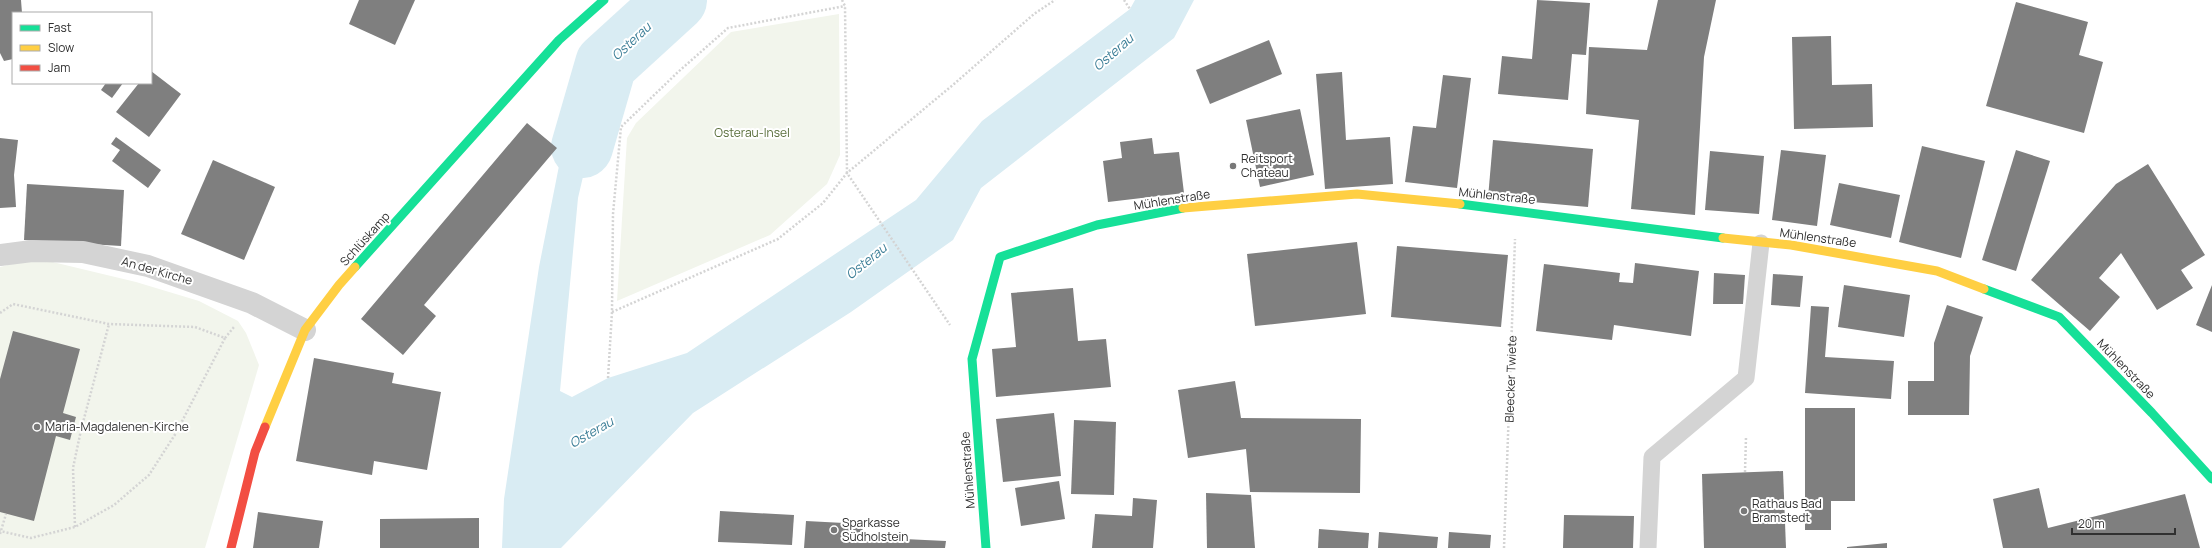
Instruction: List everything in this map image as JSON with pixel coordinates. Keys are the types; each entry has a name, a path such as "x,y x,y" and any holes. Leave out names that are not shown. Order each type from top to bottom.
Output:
{"street":[{"name":"Schlüskamp","path":"231,548 255,452 304,330 339,285 464,148 559,40 604,0"},
{"name":"Mühlenstraße","path":"986,548 972,359 1000,257 1097,226 1181,208 1357,194 1516,210 1761,243 1791,244 1937,270 2059,317 2152,413 2212,479"},
{"name":"An der Kirche","path":"0,255 32,251 83,252 148,266 252,302 304,330"}],"lane":[{"path":"1648,548 1652,457 1746,378 1761,243"}],"path":[{"path":"842,0 845,6 846,173 972,359"},
{"path":"612,312 778,239 823,203 846,173 954,84 1034,14 1055,0"},
{"path":"1124,0 1130,9"},
{"path":"608,378 612,312 613,214 621,127 678,72 728,28 845,6"},
{"name":"Bleecker Twiete","path":"1504,548 1516,210"},
{"path":"0,313 13,304 109,324 195,327 225,338 176,433 149,475 114,505 75,526 31,538 0,532 6,514"},
{"path":"75,526 73,468 81,430 109,324"},
{"path":"1744,472 1746,436"}],"green space":[{"name":"Osterau-Insel","path":"839,14 840,155 827,184 770,235 617,301 627,138 636,123 731,32"},
{"path":"36,258 136,282 199,301 238,321 246,333 259,365 205,548 0,548 0,267"}],"water":[{"path":"1135,0 1194,0 1174,38 981,188 953,240 851,312 693,413 561,548 502,548 504,499 539,267 574,90 594,62 623,71 596,121 578,198 560,391 572,397 608,378 687,353 916,200 982,121 1130,9"}],"building":[{"path":"0,0 21,0 22,12 12,12 12,59 4,61 0,53"},
{"path":"359,0 415,0 395,45 349,24"},
{"path":"1537,0 1590,3 1586,55 1572,54 1568,100 1498,94 1502,56 1532,59"},
{"path":"1658,0 1716,0 1704,57 1695,215 1631,209 1639,120 1586,114 1589,47 1647,50"},
{"path":"2016,2 2088,22 2079,55 2103,62 2084,133 1986,106"},
{"path":"1831,36 1832,85 1872,84 1873,127 1794,129 1792,37"},
{"path":"1269,40 1282,74 1210,104 1196,70"},
{"path":"152,72 181,94 149,137 116,112 138,84 152,84"},
{"path":"1342,72 1346,140 1390,137 1393,184 1325,189 1316,74"},
{"path":"1443,75 1471,78 1457,188 1405,182 1413,126 1436,128"},
{"path":"105,84 122,84 112,98 101,90"},
{"path":"1300,109 1314,175 1260,187 1246,120"},
{"path":"527,123 557,148 424,305 436,316 403,355 361,319"},
{"path":"116,137 161,170 148,188 112,161 120,150 111,144"},
{"path":"0,138 18,140 14,175 16,207 0,208"},
{"path":"1152,138 1154,154 1179,152 1184,193 1108,202 1103,161 1122,158 1120,142"},
{"path":"1493,140 1593,149 1588,207 1488,198"},
{"path":"1922,146 1985,161 1961,258 1899,242"},
{"path":"1781,150 1826,155 1817,226 1772,220"},
{"path":"2016,150 2050,161 2016,271 1982,260"},
{"path":"1710,151 1764,156 1759,214 1705,210"},
{"path":"213,160 275,187 244,260 181,234"},
{"path":"2148,164 2205,255 2181,270 2193,288 2157,310 2121,253 2099,278 2120,297 2090,331 2031,280 2116,184"},
{"path":"1839,183 1900,195 1891,238 1830,225"},
{"path":"27,184 124,190 121,246 24,240"},
{"path":"1357,242 1366,314 1255,326 1247,254"},
{"path":"1397,246 1508,255 1501,327 1391,317"},
{"path":"1635,263 1699,271 1691,336 1614,325 1612,340 1536,331 1544,264 1620,273 1619,282 1633,283"},
{"path":"1714,273 1745,275 1743,304 1713,304"},
{"path":"1773,274 1803,276 1800,307 1771,305"},
{"path":"1844,285 1910,295 1904,337 1838,327"},
{"path":"2212,285 2212,332 2196,325"},
{"path":"1073,288 1078,341 1106,339 1111,387 996,397 992,349 1016,347 1011,293"},
{"path":"1947,305 1983,317 1970,356 1969,415 1908,415 1908,381 1934,381 1934,343"},
{"path":"1811,306 1829,307 1825,357 1894,361 1891,399 1805,393"},
{"name":"Maria-Magdalenen-Kirche","path":"13,331 80,349 63,413 76,417 70,440 56,436 34,521 0,512 0,379"},
{"path":"314,358 394,373 392,383 441,392 427,470 374,461 372,475 296,461"},
{"path":"1235,381 1241,418 1361,419 1360,493 1250,492 1246,449 1188,458 1178,390"},
{"path":"1805,408 1855,408 1855,501 1831,501 1831,530 1805,530"},
{"path":"1054,413 1061,476 1003,482 996,419"},
{"path":"1074,420 1116,422 1114,495 1071,494"},
{"name":"Rathaus Bad Bramstedt","path":"1783,471 1786,548 1704,548 1702,474"},
{"path":"1059,481 1065,519 1021,526 1015,488"},
{"path":"2039,488 2048,528 2185,494 2200,548 2003,548 1993,499"},
{"path":"1206,493 1251,495 1255,548 1207,548"},
{"path":"1133,498 1157,500 1153,548 1092,548 1095,514 1132,516"},
{"path":"720,511 794,515 792,545 718,542"},
{"path":"258,512 323,521 319,548 253,548"},
{"path":"1564,515 1634,516 1633,548 1563,548"},
{"path":"479,518 479,548 380,548 380,519"},
{"name":"Sparkasse Südholstein","path":"806,521 863,524 862,537 946,541 945,548 804,548"},
{"path":"1319,529 1369,533 1368,548 1318,548"},
{"path":"1379,532 1438,537 1437,548 1378,548"},
{"path":"1449,532 1491,535 1490,548 1448,548"},
{"path":"1887,543 1887,548 1847,548 1847,547"}],"waterway":[{"name":"Osterau","path":"582,147 606,64 676,0"}],"traffic: fast":[{"path":"355,267 559,40 604,0"},
{"path":"1460,204 1723,238"},
{"path":"986,548 972,359 1000,257 1097,225 1183,208"},
{"path":"1984,289 2059,317 2152,413 2212,479"}],"traffic: slow":[{"path":"1183,208 1357,194 1460,204"},
{"path":"1723,238 1791,245 1937,271 1984,289"},
{"path":"265,427 305,330 339,285 355,267"}],"traffic: jam":[{"path":"231,548 255,452 265,427"}],"place":[{"name":"Reitsport Chateau","path":"1233,166"},
{"name":"Maria-Magdalenen-Kirche","path":"37,427"},
{"name":"Rathaus Bad Bramstedt","path":"1744,511"},
{"name":"Sparkasse Südholstein","path":"834,530"}]}
